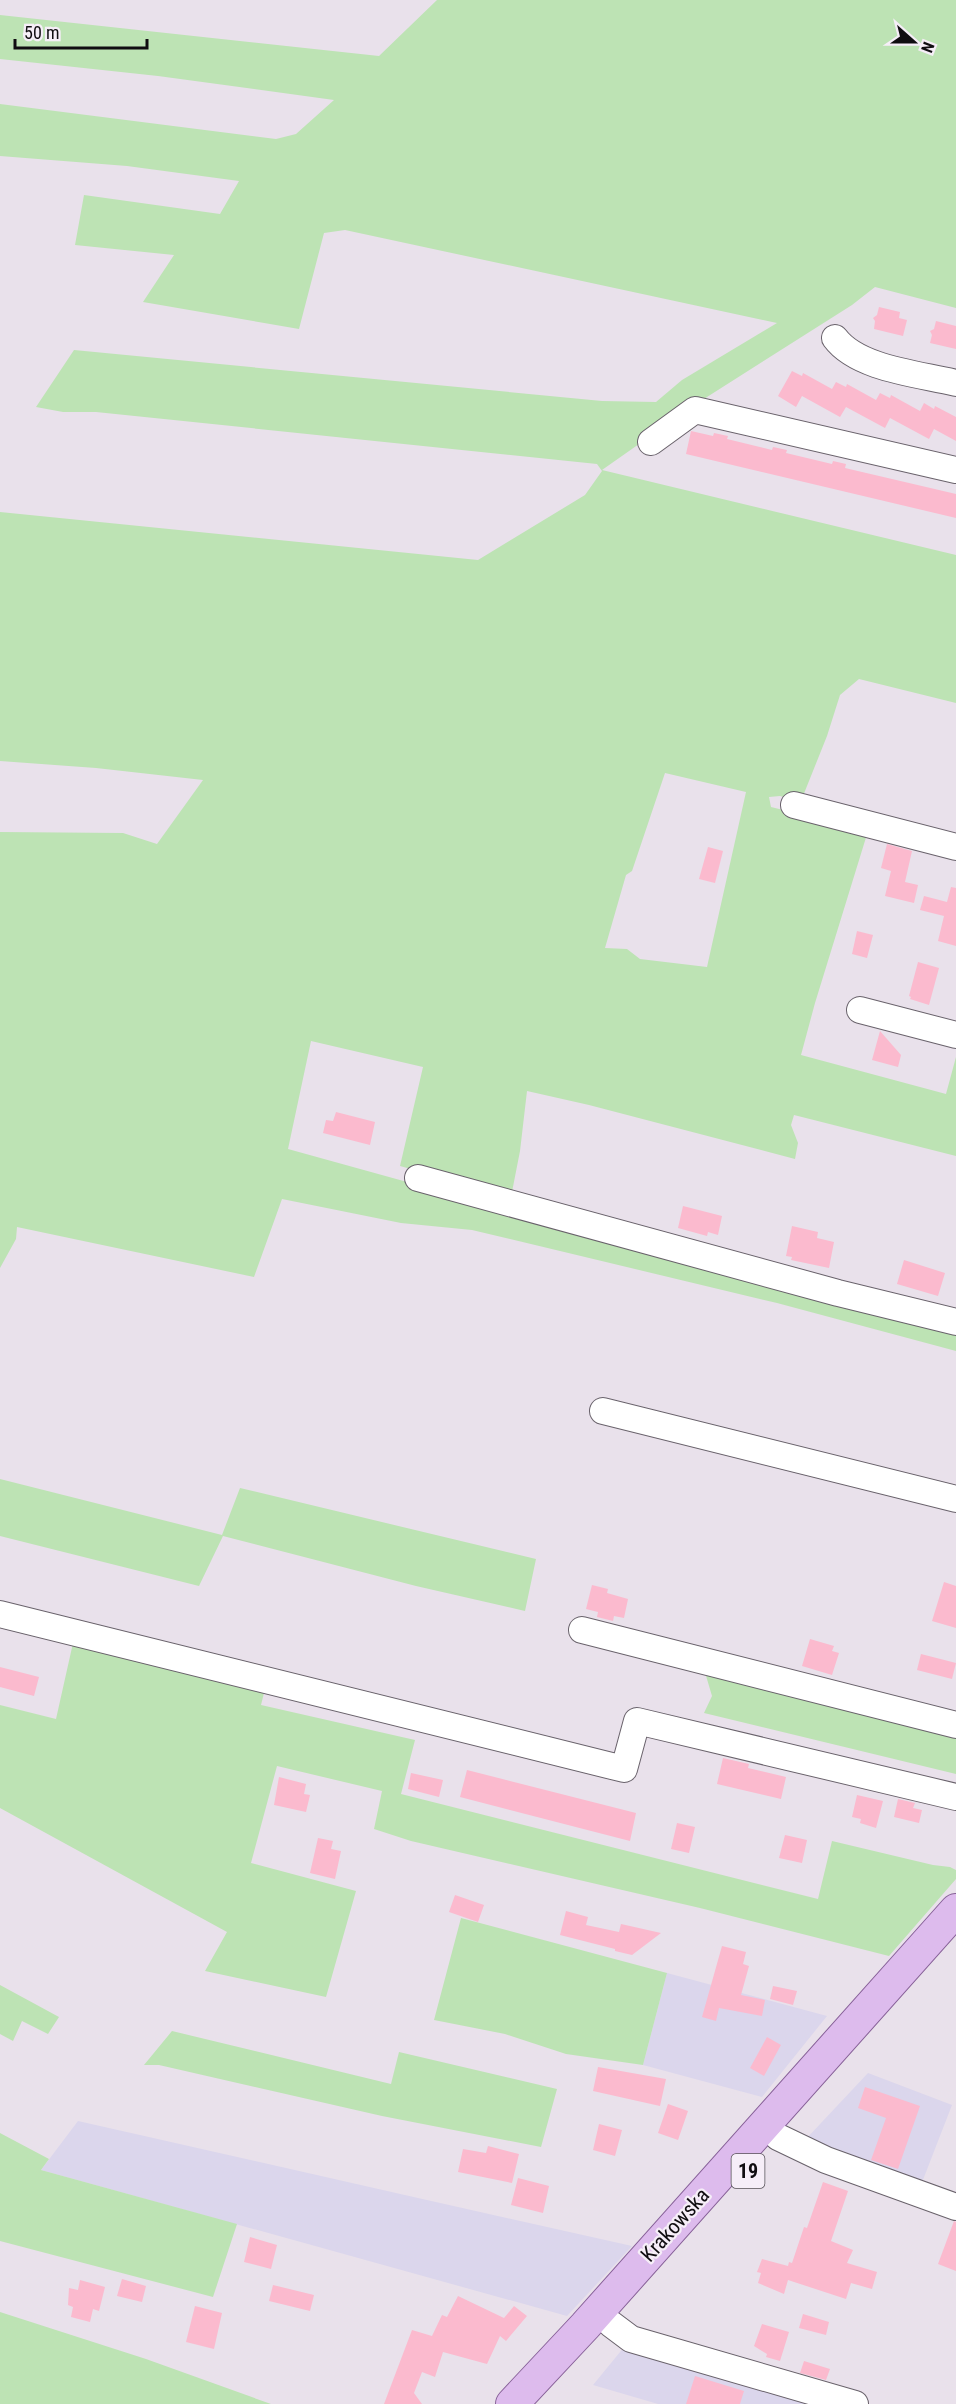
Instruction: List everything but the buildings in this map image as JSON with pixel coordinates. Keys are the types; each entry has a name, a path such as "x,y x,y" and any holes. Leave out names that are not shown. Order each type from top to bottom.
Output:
{"main road":[{"name":"Krakowska","path":"512,2404 585,2326 956,1910"},
{"name":"Krakowska","path":"540,2404 956,1938"}],"street":[{"path":"835,338 841,346 867,362 956,383"},
{"path":"651,442 695,410 956,470"},
{"path":"794,805 956,847"},
{"path":"860,1010 956,1035"},
{"path":"418,1178 838,1293 956,1322"},
{"path":"603,1411 956,1499"},
{"path":"0,1614 624,1769 637,1721 956,1797"},
{"path":"582,1630 956,1725"},
{"path":"778,2137 826,2160 956,2207"},
{"path":"611,2324 631,2339 855,2404"}],"shaded area":[{"path":"667,1973 827,2016 762,2097 643,2065"},
{"path":"868,2073 952,2105 914,2203 790,2156"},
{"path":"78,2121 632,2246 567,2316 41,2170"},
{"path":"625,2346 827,2404 658,2404 593,2385"}],"green space":[{"path":"437,0 956,0 956,308 875,287 852,305 696,404 602,470 956,555 956,703 859,679 840,695 827,736 801,801 780,796 769,797 771,807 868,831 801,1055 946,1094 956,1057 956,1156 794,1115 791,1125 798,1143 795,1159 527,1091 520,1151 511,1197 400,1166 423,1067 311,1041 288,1149 956,1331 956,1351 777,1303 472,1230 401,1223 282,1199 254,1277 17,1227 16,1239 0,1268 0,832 123,833 157,844 203,780 96,768 0,761 0,512 478,560 585,495 602,471 597,464 96,412 63,412 36,407 74,350 602,401 656,402 682,380 777,323 345,230 324,233 299,329 143,302 174,255 75,245 84,195 220,214 239,181 127,166 0,156 0,104 276,139 296,134 334,100 158,76 0,59 0,15 379,56","holes":["665,773 746,792 707,967 640,959 627,949 605,948 626,875 632,871"]},
{"path":"0,1479 222,1535 240,1488 536,1559 525,1611 416,1586 223,1536 199,1586 0,1536"},
{"path":"73,1643 265,1689 261,1705 415,1740 401,1794 818,1899 832,1841 950,1867 956,1870 956,1879 889,1956 700,1908 411,1841 374,1829 382,1791 277,1766 251,1863 356,1891 326,1997 205,1971 227,1932 0,1808 0,1705 56,1719"},
{"path":"704,1669 956,1732 956,1774 704,1713 712,1696"},
{"path":"461,1918 667,1973 643,2065 566,2054 505,2034 434,2020"},
{"path":"0,1985 59,2017 48,2034 22,2021 13,2041 0,2034"},
{"path":"172,2031 391,2084 399,2052 557,2089 541,2147 382,2116 159,2065 144,2065"},
{"path":"0,2133 49,2159 41,2170 237,2224 213,2297 0,2241"},
{"path":"0,2312 146,2359 271,2404 0,2404"}]}
